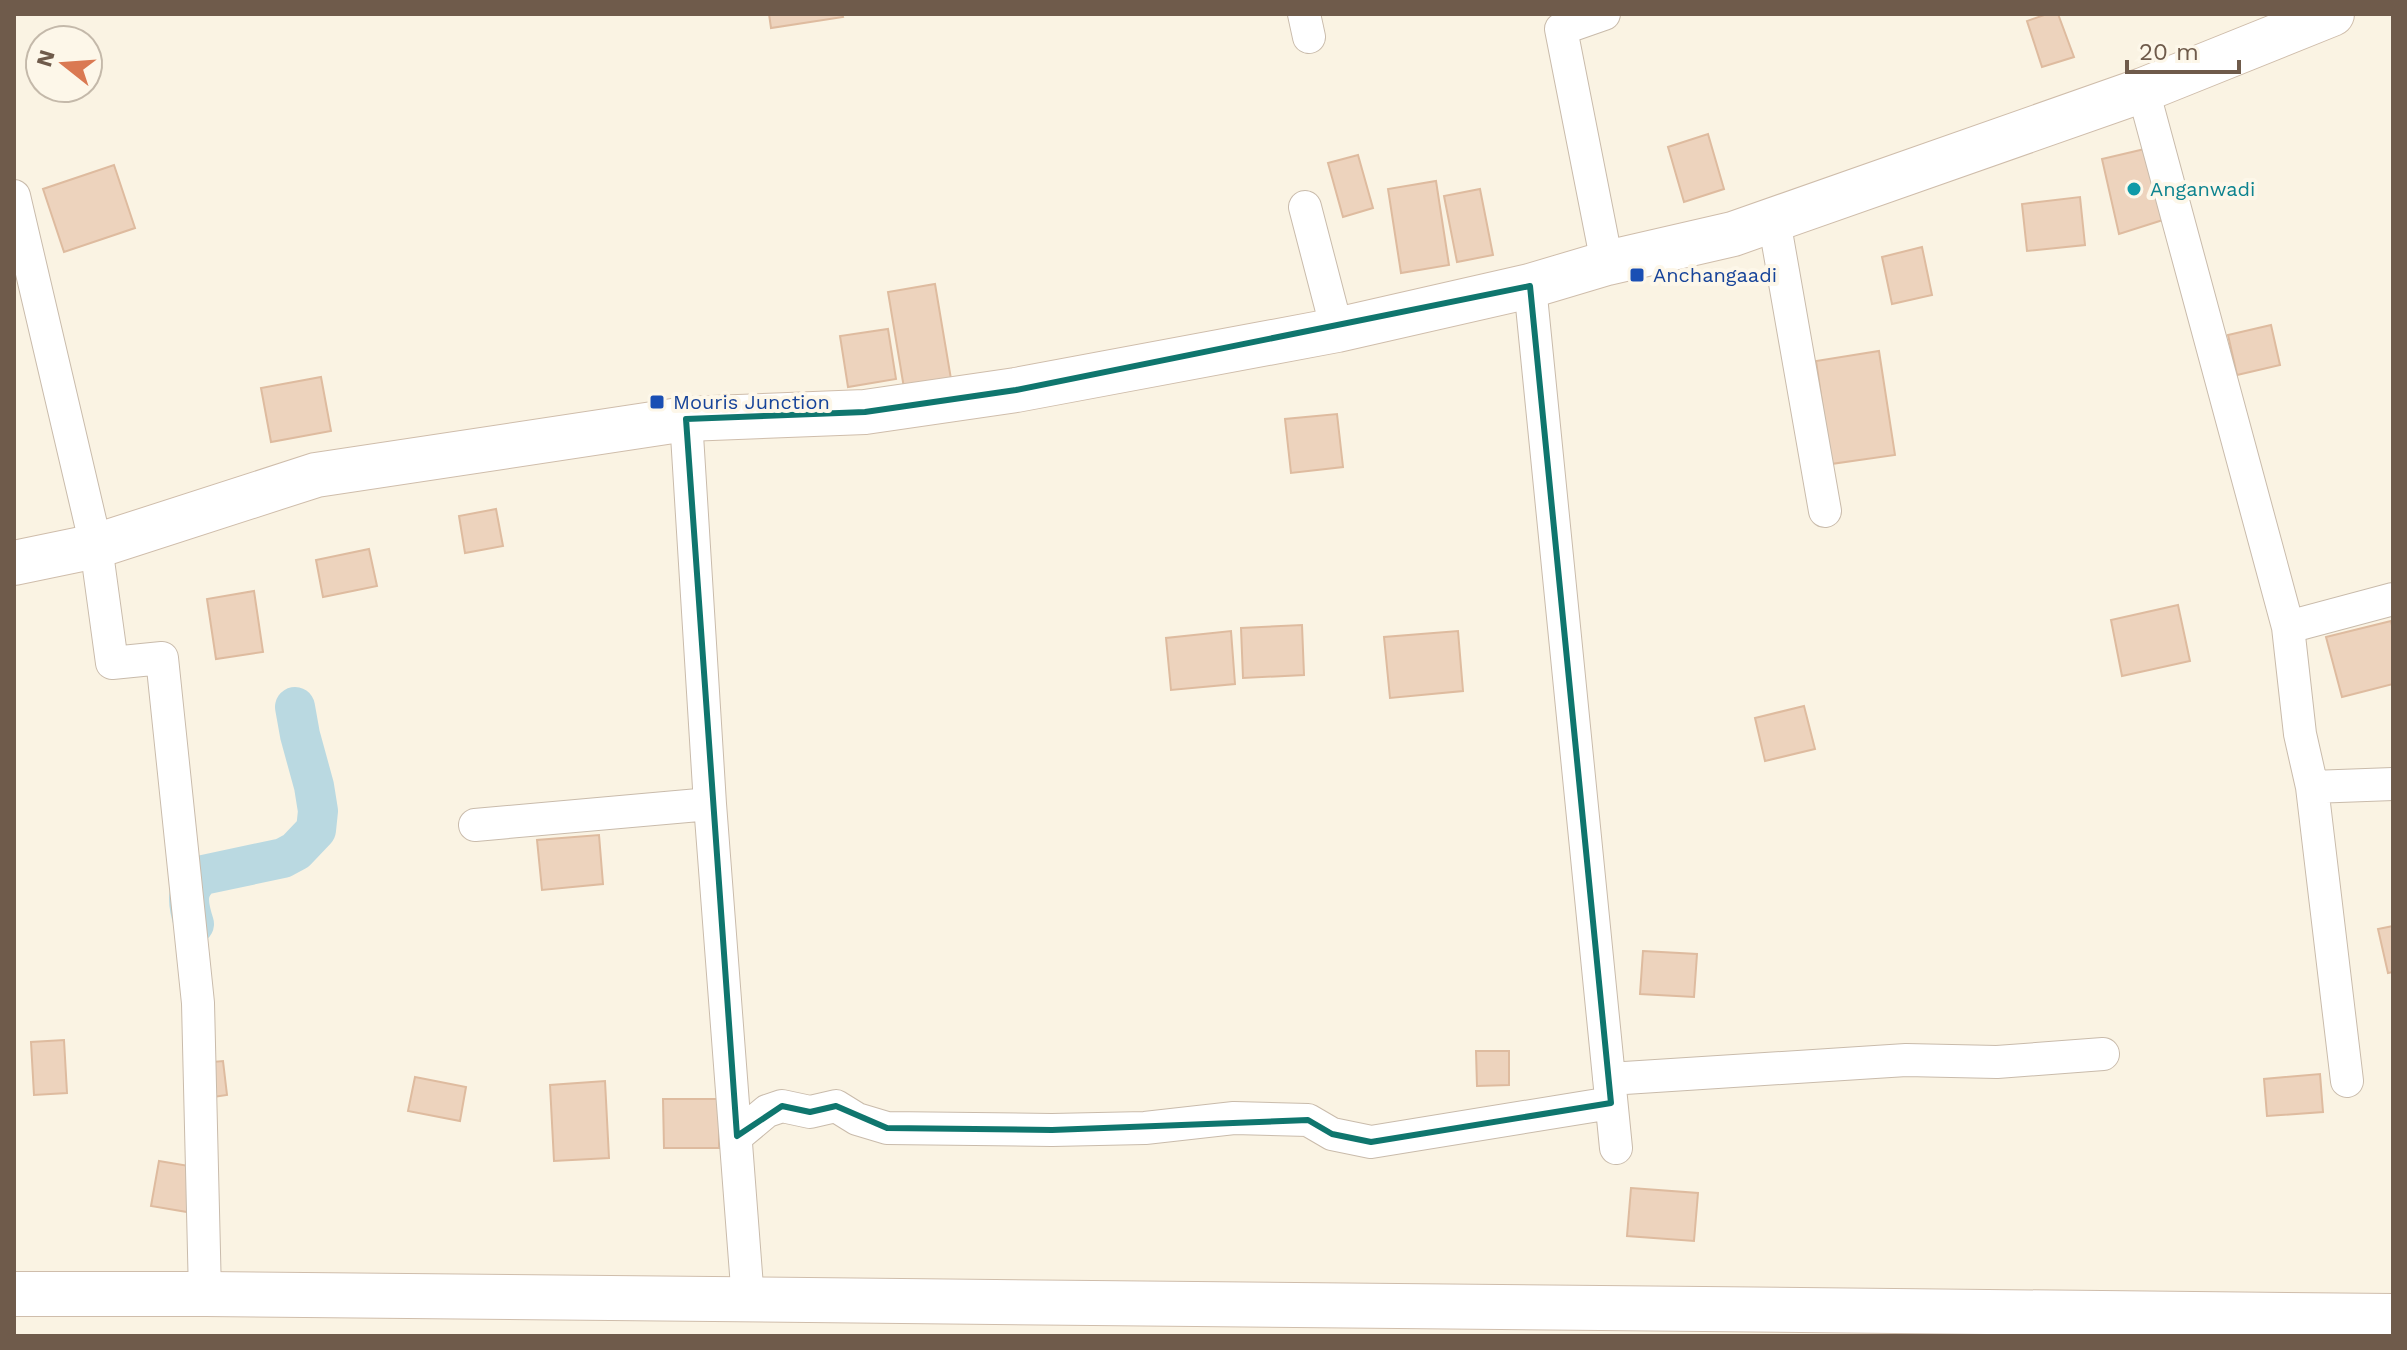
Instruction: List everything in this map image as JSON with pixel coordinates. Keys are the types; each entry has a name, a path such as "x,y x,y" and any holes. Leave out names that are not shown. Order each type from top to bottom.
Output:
{"main road":[{"path":"14,563 96,546 316,475 686,419 865,412 1016,390 1337,330 1530,286 1607,263 1733,234 1774,220 2143,90 2314,17"},
{"path":"14,1294 2393,1316"}],"street":[{"path":"1604,14 1561,29 1607,263"},
{"path":"2143,90 2288,627 2300,734 2312,787 2347,1081"},
{"path":"14,196 96,546 112,663 162,658 198,1003 205,1294"},
{"path":"1305,207 1337,330"},
{"path":"1774,220 1825,511"},
{"path":"1530,286 1616,1148"},
{"path":"686,419 710,804 748,1300"},
{"path":"2288,627 2393,599"},
{"path":"2312,787 2393,784"},
{"path":"475,825 710,804"},
{"path":"737,1136 767,1111 782,1106 810,1112 836,1106 857,1119 887,1128 1083,1130 1145,1128 1234,1118 1308,1120 1332,1134 1371,1142 1610,1091 1906,1060 1997,1062 2103,1054"}],"highlighted area":[{"path":"1530,286 1611,1103 1371,1142 1332,1134 1308,1120 1052,1130 887,1128 836,1106 810,1112 782,1106 737,1136 686,419 865,412 1016,390"}],"building":[{"path":"769,14 842,14 843,17 771,28"},
{"path":"2047,14 2058,14 2074,57 2042,67 2027,21"},
{"path":"1708,134 1724,189 1684,202 1668,147"},
{"name":"Anganwadi","path":"2149,148 2166,219 2119,234 2102,159"},
{"path":"1358,155 1373,208 1343,217 1328,163"},
{"path":"114,165 135,228 64,252 43,189"},
{"path":"1436,181 1449,265 1401,273 1388,189"},
{"path":"1480,189 1493,255 1457,262 1444,196"},
{"path":"2080,197 2085,245 2027,251 2022,204"},
{"path":"1922,247 1932,295 1892,304 1882,257"},
{"path":"935,284 951,379 904,388 888,292"},
{"path":"2271,325 2280,365 2237,375 2228,335"},
{"path":"888,329 896,379 848,387 840,336"},
{"path":"1879,351 1895,455 1831,464 1816,361"},
{"path":"321,377 331,431 271,442 261,388"},
{"path":"1337,414 1343,467 1291,473 1285,419"},
{"path":"496,509 503,546 465,553 459,516"},
{"path":"369,549 377,586 323,597 316,560"},
{"path":"254,591 263,652 216,659 207,599"},
{"path":"2178,605 2190,661 2122,676 2111,620"},
{"path":"2391,621 2393,684 2342,697 2326,637"},
{"path":"1302,625 1304,675 1243,678 1241,628"},
{"path":"1231,631 1235,684 1171,690 1166,638"},
{"path":"1458,631 1463,691 1390,698 1384,637"},
{"path":"1804,706 1815,749 1765,761 1755,718"},
{"path":"599,835 603,884 542,890 537,840"},
{"path":"2393,926 2393,972 2388,973 2378,929"},
{"path":"1643,951 1697,954 1694,997 1640,994"},
{"path":"64,1040 67,1093 34,1095 31,1042"},
{"path":"1476,1051 1509,1051 1509,1085 1477,1086"},
{"path":"223,1061 227,1095 206,1098 202,1063"},
{"path":"2320,1074 2323,1112 2267,1116 2264,1079"},
{"path":"415,1077 466,1087 460,1121 408,1111"},
{"path":"605,1081 609,1158 554,1161 550,1085"},
{"path":"663,1099 719,1099 719,1148 664,1148"},
{"path":"159,1161 201,1168 193,1213 151,1206"},
{"path":"1631,1188 1698,1193 1694,1241 1627,1236"}],"waterway":[{"path":"194,924 189,903 190,891 203,875 283,858 296,851 316,830 318,811 314,786 295,707"}],"place":[{"name":"Anganwadi","path":"2134,189"},
{"name":"Anchangaadi","path":"1637,275"},
{"name":"Mouris Junction","path":"657,402"}]}
